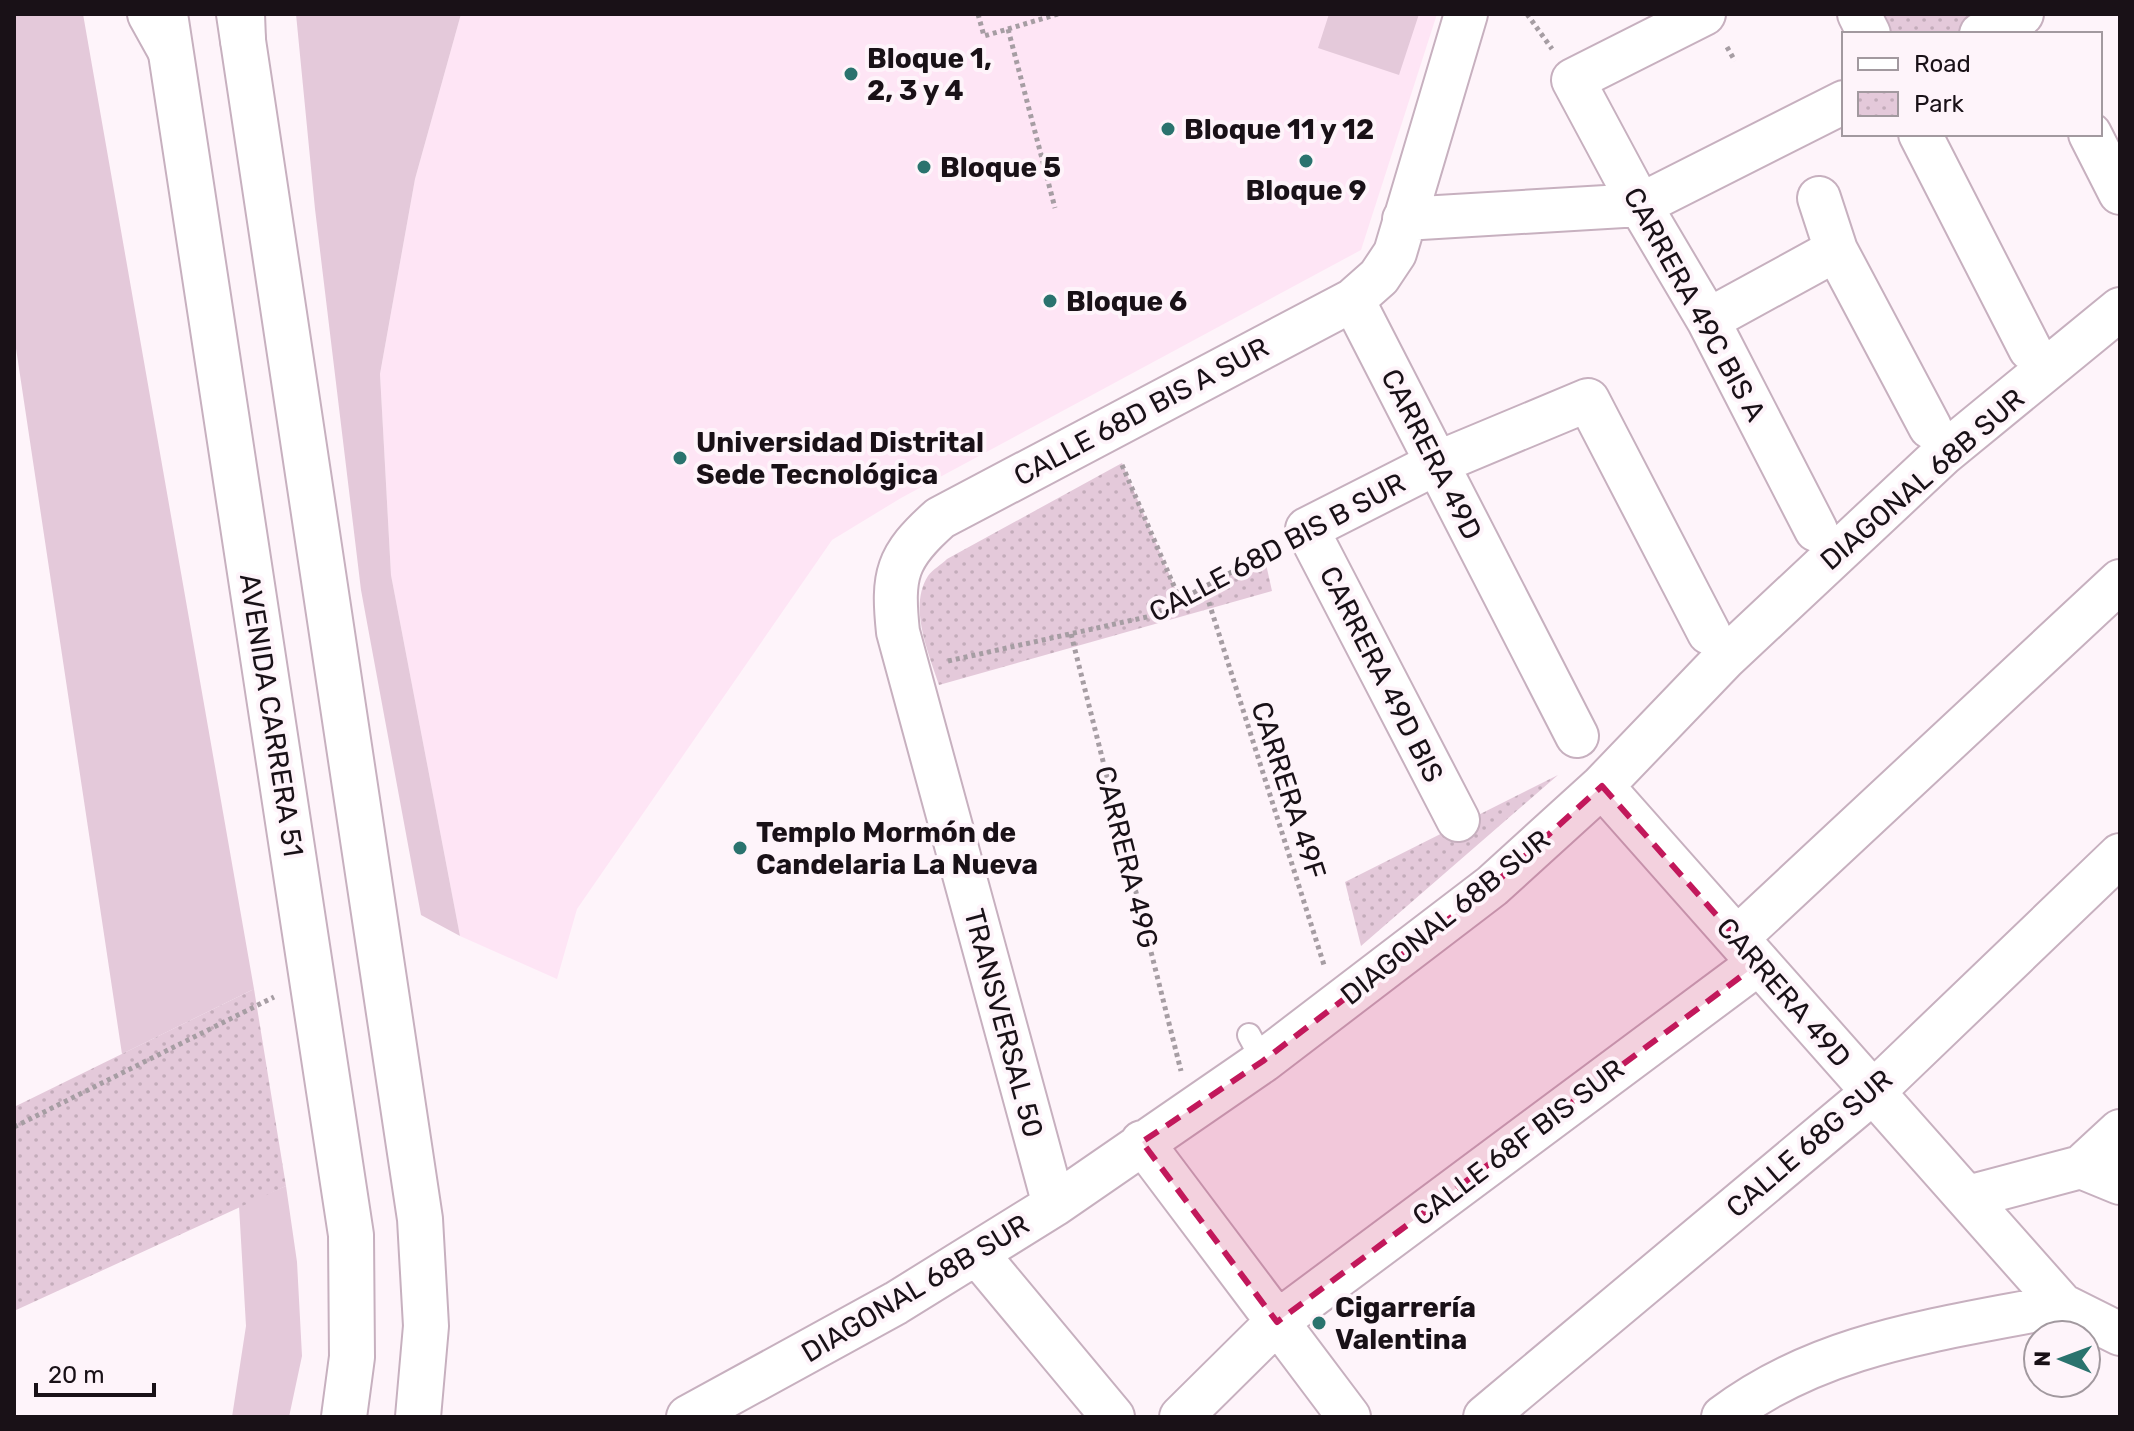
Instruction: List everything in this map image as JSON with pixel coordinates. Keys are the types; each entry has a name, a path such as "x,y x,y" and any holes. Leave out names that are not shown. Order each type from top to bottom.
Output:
{"street":[{"name":"CALLE 68D BIS A SUR","path":"900,562 913,542 940,518 1353,300 1379,277 1395,253 1466,14"},
{"name":"CARRERA 49C BIS A","path":"1704,14 1573,80 1640,205 1708,320 1816,530"},
{"path":"1859,14 1868,32"},
{"path":"1985,32 2024,14 2036,32"},
{"path":"241,23 420,1219 426,1326 418,1417"},
{"name":"AVENIDA CARRERA 51","path":"162,26 351,1235 352,1357 344,1417"},
{"path":"1404,219 1640,205 1842,103"},
{"path":"2102,128 2120,118"},
{"path":"1921,136 2030,349"},
{"path":"2091,136 2120,193"},
{"path":"1819,198 1836,250 1930,427"},
{"path":"1708,320 1836,250"},
{"name":"CARRERA 49D","path":"1353,300 1577,736"},
{"name":"DIAGONAL 68B SUR","path":"688,1417 978,1255 1054,1205 1142,1142 1256,1048 1337,1004 1492,886 1602,786 1724,659 1943,454 2120,309"},
{"name":"CALLE 68D BIS B SUR","path":"1307,529 1437,463 1588,400 1709,633"},
{"name":"CARRERA 49D BIS","path":"1307,529 1458,820"},
{"name":"TRANSVERSAL 50","path":"900,562 894,591 898,632 1054,1205"},
{"name":"CALLE 68F BIS SUR","path":"1181,1417 1277,1322 1748,950 2120,581"},
{"name":"CARRERA 49D","path":"1602,786 2062,1305"},
{"name":"CALLE 68G SUR","path":"1485,1417 1872,1093 2120,855"},
{"path":"1968,1197 2081,1167 2120,1131"},
{"path":"1142,1142 1349,1417"},
{"path":"2081,1167 2120,1183"},
{"path":"978,1255 1113,1417"},
{"path":"1723,1417 1804,1368 1860,1346 2062,1305 2120,1334"}],"path":[{"path":"978,14 984,36 1058,14"},
{"path":"1008,29 1055,208"},
{"path":"1107,429 1180,600"},
{"name":"CALLE 68D BIS B SUR","path":"908,671 1151,616 1307,529"},
{"name":"CARRERA 49F","path":"1204,587 1337,1004"},
{"name":"CARRERA 49G","path":"1071,634 1179,1067 1190,1073"},
{"path":"14,1127 312,977"}],"highlighted area":[{"path":"1602,786 1759,963 1277,1322 1142,1142 1263,1061 1492,886"}],"shaded area":[{"name":"Universidad Distrital Sede Tecnológica","path":"461,14 1437,14 1361,250 901,498 832,540 577,909 557,979 460,936 391,575 380,374 415,179"}],"green space":[{"path":"14,14 83,14 254,989 122,1054 14,335"},
{"path":"296,14 461,14 415,179 380,374 391,575 460,936 421,915 361,590 315,209"},
{"path":"1329,14 1419,14 1399,75 1318,48"},
{"path":"1867,14 2005,14 1969,32 1876,32"},
{"path":"1122,463 1180,600 1264,555 1272,591 939,685 920,616 922,588 930,574 947,559"},
{"path":"1558,775 1361,946 1345,882"},
{"path":"254,989 286,1186 14,1311 14,1107"},
{"path":"286,1186 297,1262 302,1356 289,1417 232,1417 246,1326 239,1206"}],"place":[{"name":"Bloque 1, 2, 3 y 4","path":"851,74"},
{"name":"Bloque 11 y 12","path":"1168,129"},
{"name":"Bloque 9","path":"1306,161"},
{"name":"Bloque 5","path":"924,167"},
{"name":"Bloque 6","path":"1050,301"},
{"name":"Universidad Distrital Sede Tecnológica","path":"680,458"},
{"name":"Templo Mormón de Candelaria La Nueva","path":"740,848"},
{"name":"Cigarrería Valentina","path":"1319,1323"}]}
